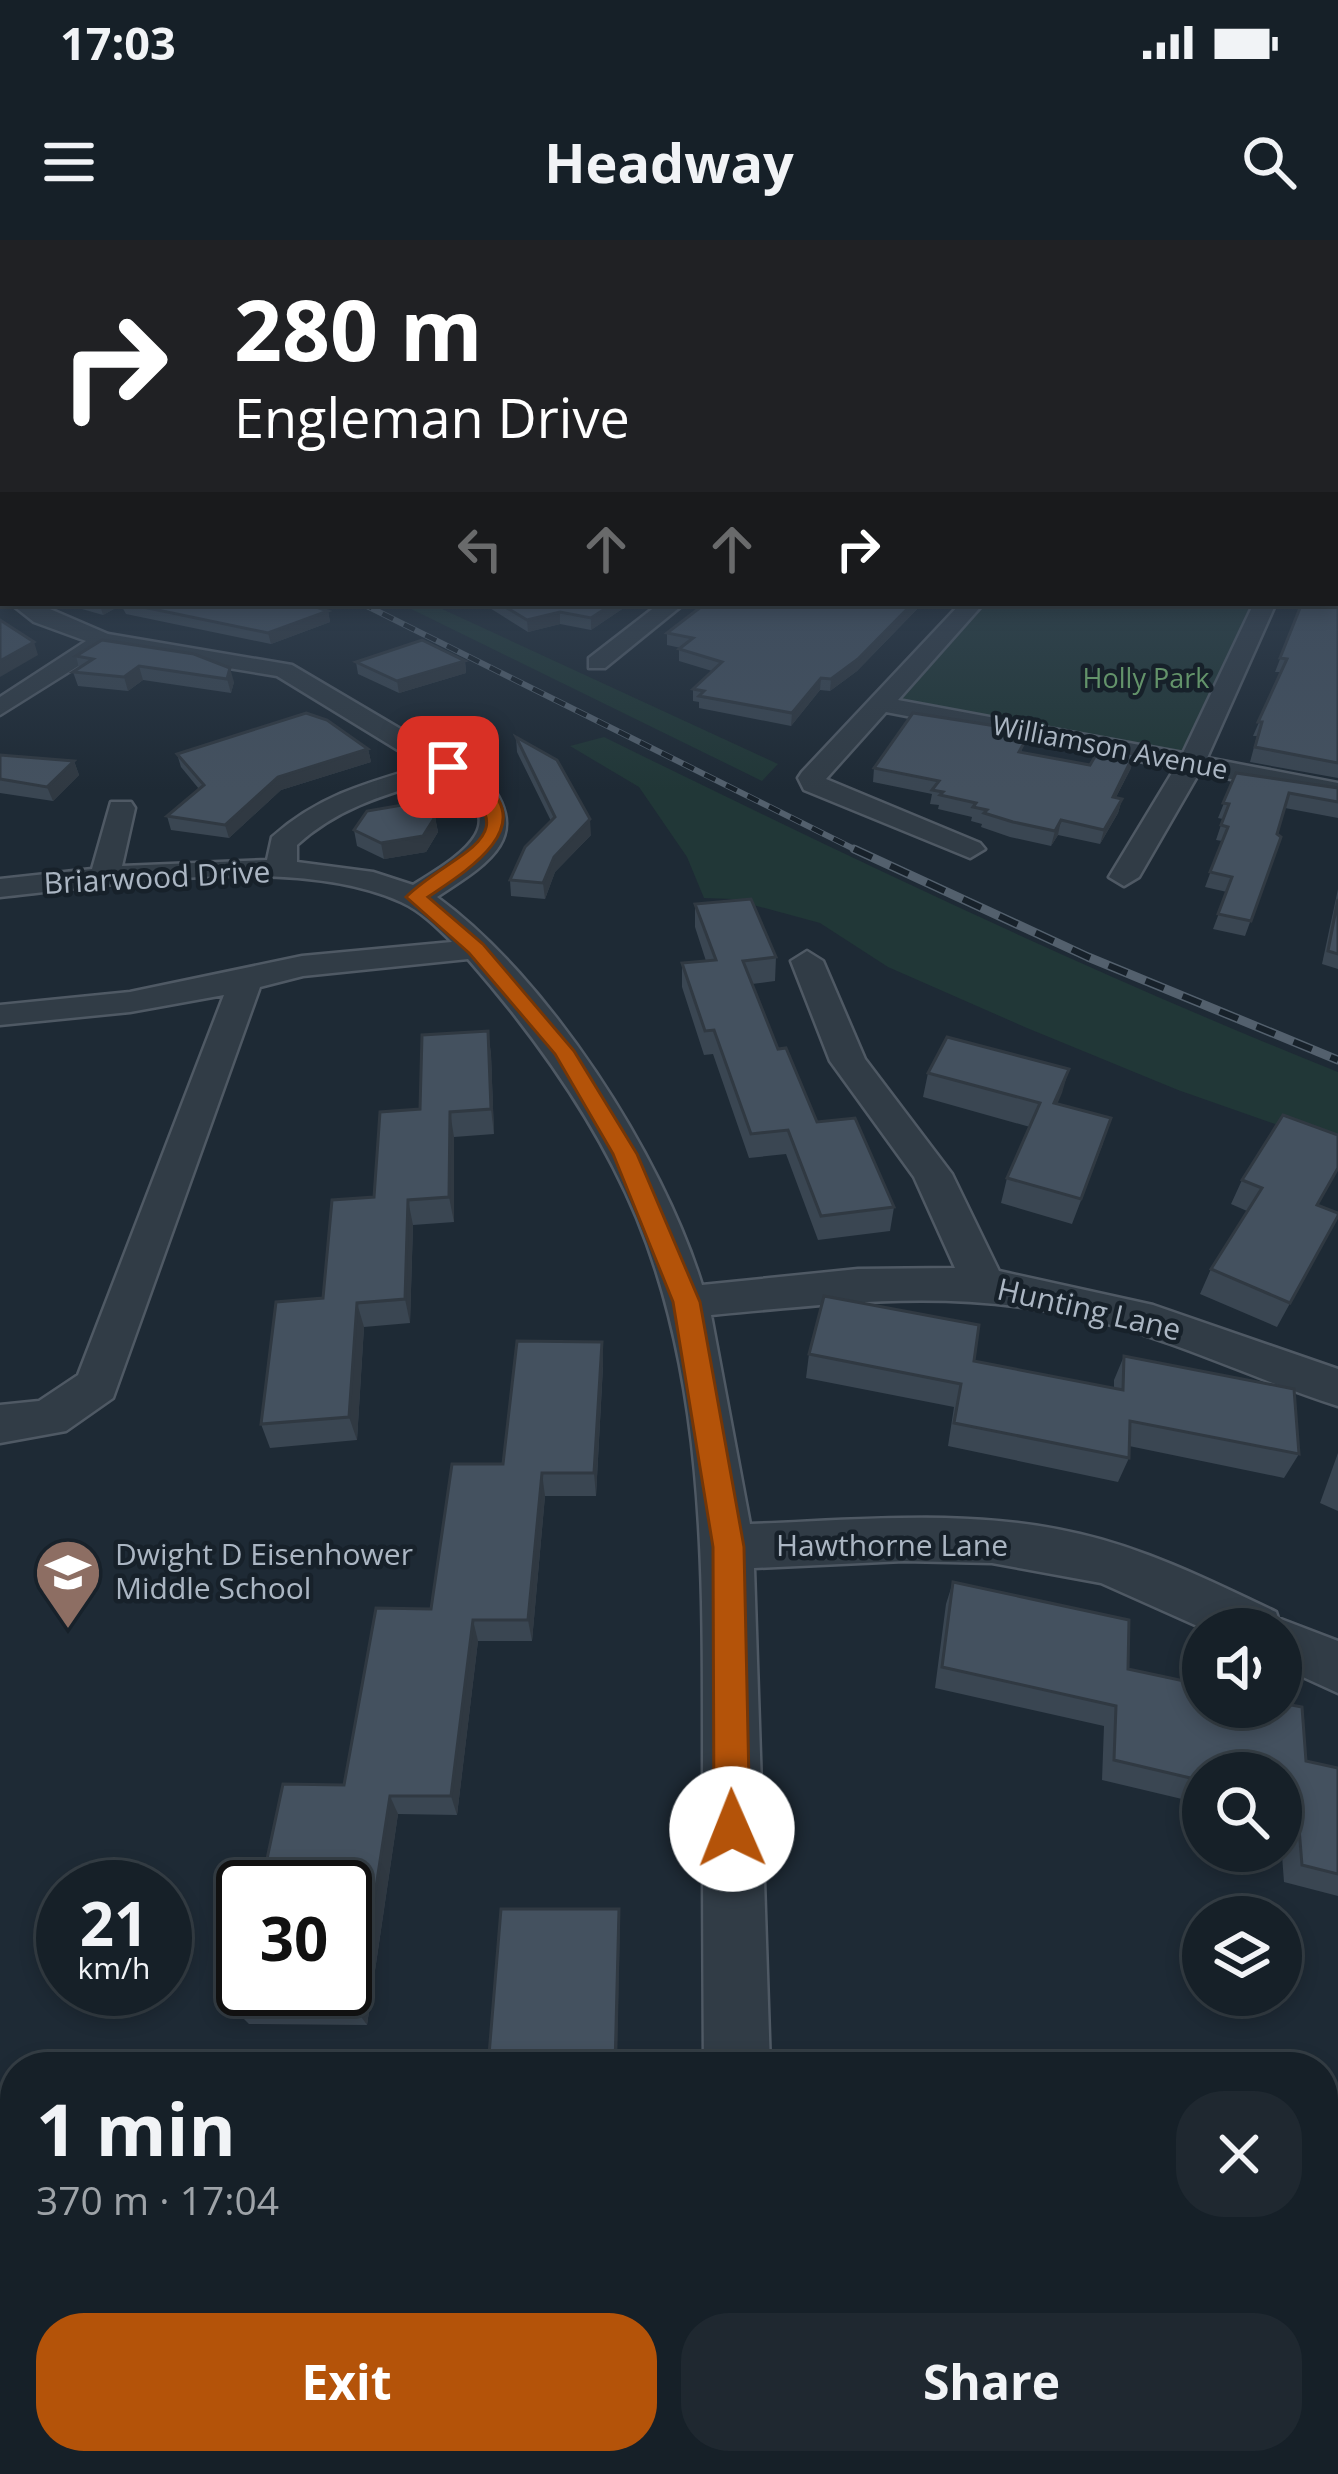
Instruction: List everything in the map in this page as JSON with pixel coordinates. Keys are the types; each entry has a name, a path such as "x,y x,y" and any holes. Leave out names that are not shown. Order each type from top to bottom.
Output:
{"street":[{"path":"26,606 103,640 284,670 482,791 494,807 496,822 478,855 416,897"},
{"path":"597,663 670,606"},
{"path":"970,606 812,778 814,784 970,849"},
{"path":"1124,877 1191,764 1263,606"},
{"path":"0,708 103,640"},
{"name":"Williamson Avenue","path":"881,704 1338,791"},
{"path":"282,872 282,843 326,806 356,790 448,767"},
{"path":"105,877 121,808"},
{"name":"Briarwood Drive","path":"0,888 105,877 282,872 352,880 416,897 476,949 564,1051 596,1102 653,1215 686,1302 728,1547 737,2052"},
{"path":"0,1015 130,1002 302,966 476,949"},
{"path":"807,961 848,1061 932,1174 984,1286"},
{"path":"0,1424 49,1418 97,1387 246,981"},
{"name":"Hunting Lane","path":"686,1302 919,1282 984,1286 1075,1301 1177,1329 1338,1388"},
{"name":"Hawthorne Lane","path":"728,1547 926,1540 1042,1548 1117,1567 1210,1608"},
{"path":"1302,1651 1338,1668"}],"green space":[{"path":"405,606 436,606 778,764 762,781"},
{"name":"Holly Park","path":"970,606 1264,606 1191,764 882,704"},
{"path":"604,737 968,912 1338,1072 1338,1146 1178,1090 1027,1028 888,967 820,923 731,899 704,898 687,857 639,787 570,746"}],"building":[{"path":"138,606 313,606 328,611 268,633"},
{"path":"504,606 609,606 591,618 560,612 527,620"},
{"path":"702,606 910,606 858,659 831,679 821,678 792,713 699,696 704,691 693,689 722,662 679,649 693,638 667,633"},
{"path":"1301,606 1338,606 1338,763 1255,747 1262,722 1258,722 1287,659 1280,658"},
{"path":"0,620 34,642 0,661"},
{"path":"102,640 194,654 230,668 227,679 139,666 124,677 73,672 93,659 76,656"},
{"path":"422,640 465,661 397,681 356,662"},
{"path":"306,713 327,720 368,749 278,777 225,825 167,816 204,785 177,754"},
{"path":"913,713 1022,730 1015,741 1024,743 1019,752 1090,765 1100,748 1134,754 1113,797 1122,799 1104,830 1061,820 1055,831 984,813 987,810 973,807 976,803 940,795 943,792 932,790 939,781 874,768"},
{"path":"516,737 557,760 590,819 554,857 543,883 510,880 525,847 555,817"},
{"path":"0,755 74,761 47,787 0,779"},
{"path":"1236,773 1338,788 1338,802 1289,793 1277,834 1281,837 1251,921 1218,914 1232,877 1210,872 1228,827 1221,825 1229,804 1223,803"},
{"path":"408,804 435,817 423,836 381,843 354,830 367,811"},
{"path":"751,899 776,957 743,961 778,1049 786,1048 817,1122 855,1118 894,1207 821,1216 788,1130 751,1134 714,1030 705,1031 682,963 716,960 695,904"},
{"path":"1338,899 1338,954 1328,951"},
{"path":"488,1031 491,1109 450,1112 449,1197 408,1200 405,1299 357,1303 349,1417 261,1424 276,1302 323,1298 332,1200 374,1197 380,1112 420,1109 422,1035"},
{"path":"947,1037 1069,1069 1054,1103 1111,1118 1081,1199 1007,1178 1040,1103 928,1073"},
{"path":"1283,1115 1338,1135 1338,1168 1317,1205 1338,1216 1290,1303 1211,1269 1262,1188 1242,1180"},
{"path":"824,1296 979,1325 974,1361 1123,1390 1124,1356 1294,1389 1299,1454 1130,1421 1129,1458 954,1423 961,1384 809,1354"},
{"path":"517,1341 602,1342 594,1473 542,1473 528,1620 473,1620 451,1796 390,1796 372,1913 372,1860 267,1860 283,1784 344,1785 376,1608 431,1609 452,1464 503,1464"},
{"path":"953,1582 1129,1620 1128,1669 1182,1681 1182,1728 1302,1728 1302,1707 1306,1761 1338,1768 1338,1874 1302,1865 1302,1752 1182,1752 1182,1776 1114,1760 1116,1706 942,1667"},
{"path":"501,1909 619,1909 615,2052 489,2052"}],"railway":[{"path":"367,606 860,852"},
{"path":"854,849 1088,957 1338,1060"}],"place":[{"name":"Dwight D Eisenhower Middle School","path":"68,1631"}],"route":[{"path":"448,767 482,791 494,807 496,822 478,855 416,897 476,949 564,1051 625,1154 686,1302 728,1547 732,1829"}]}
